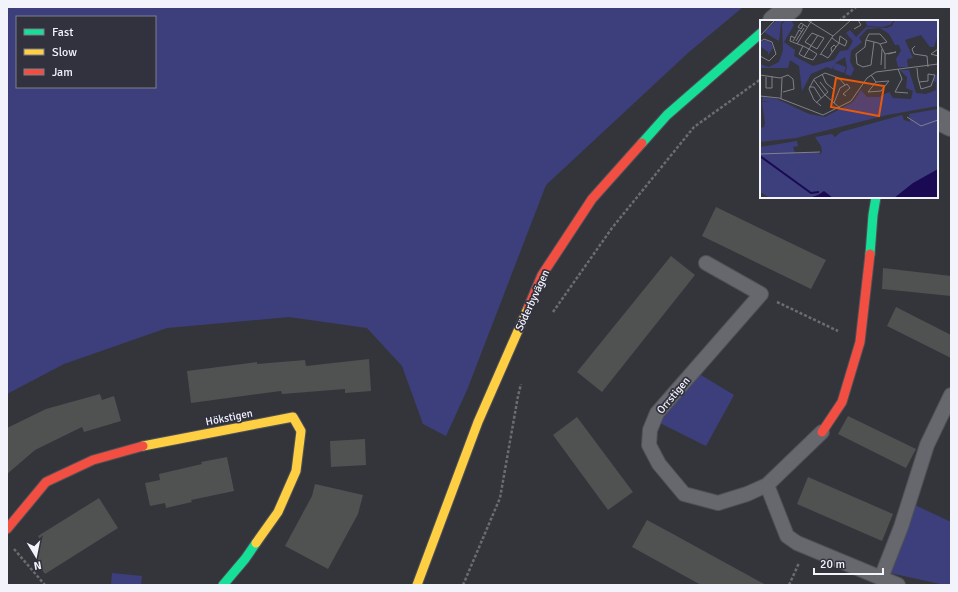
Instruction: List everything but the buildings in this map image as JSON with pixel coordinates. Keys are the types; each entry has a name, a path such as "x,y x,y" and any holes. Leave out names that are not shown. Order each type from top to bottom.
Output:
{"street":[{"name":"Söderbyvägen","path":"417,585 478,422 542,275 592,199 667,115 760,34"},
{"path":"938,118 951,125"},
{"name":"Orrstigen","path":"822,432 842,402 860,342 876,198"},
{"name":"Hökstigen","path":"7,529 46,482 93,460 144,446 292,417 301,431 296,471 278,512 245,559 223,585"}],"lane":[{"path":"706,263 761,294"},
{"name":"Orrstigen","path":"761,294 656,412 650,430 649,445 659,464 684,494 718,503 747,494 767,485 822,432"},
{"path":"881,578 901,527 927,445 951,395"},
{"path":"767,485 787,536 797,543 898,585"}],"path":[{"path":"840,20 856,7"},
{"path":"550,315 612,228 694,128 760,80"},
{"path":"761,294 860,342"},
{"path":"462,585 500,498 518,396 522,382"},
{"path":"12,547 45,585"}],"shaded area":[{"path":"7,7 743,7 689,52 546,185 467,390 446,436 423,424 402,366 367,328 289,317 167,328 64,364 7,394"},
{"path":"696,372 734,395 706,446 656,421"},
{"path":"915,505 951,522 951,585 890,573"},
{"path":"112,573 142,576 141,585 111,585"}],"traffic: fast":[{"path":"642,143 667,115 760,34"},
{"path":"870,254 876,198"},
{"path":"223,585 245,559 256,543"}],"traffic: slow":[{"path":"417,585 478,422 528,308"},
{"path":"143,446 293,417 301,431 296,471 278,512 256,543"}],"traffic: jam":[{"path":"528,308 542,275 592,199 642,143"},
{"path":"822,432 842,402 860,342 870,254"},
{"path":"7,529 46,482 93,460 143,446"}]}
